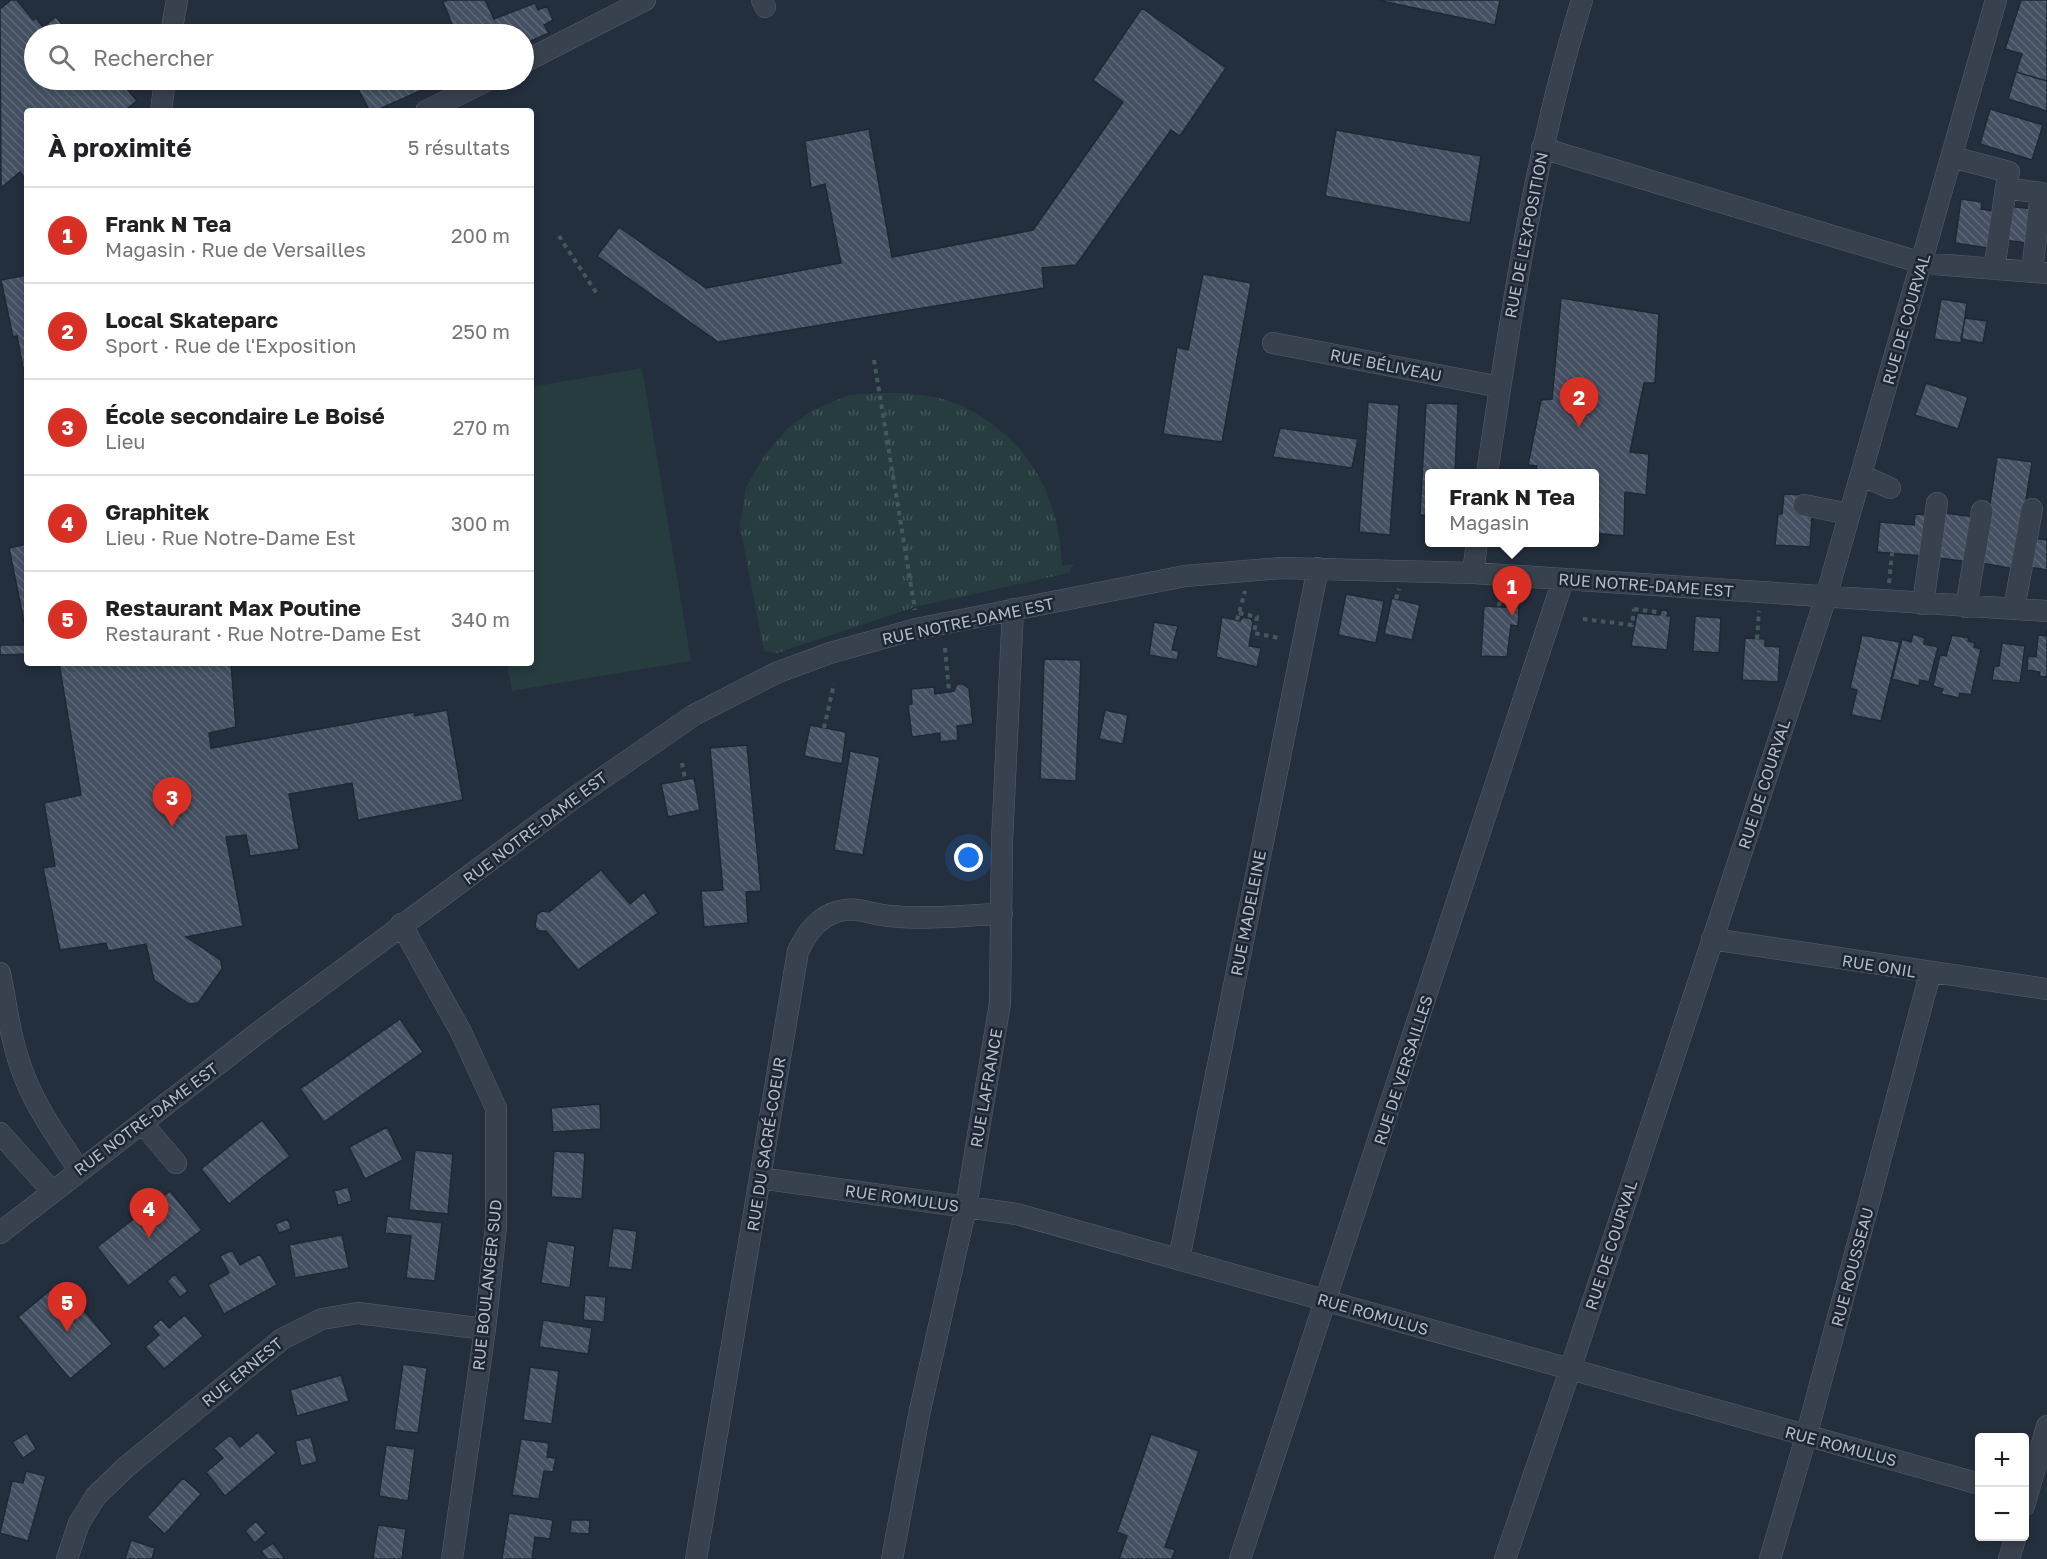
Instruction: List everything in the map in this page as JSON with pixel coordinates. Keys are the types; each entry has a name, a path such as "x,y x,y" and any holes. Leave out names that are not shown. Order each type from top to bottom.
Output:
{"street":[{"path":"173,24 177,0"},
{"path":"534,57 645,0"},
{"name":"RUE DE L'EXPOSITION","path":"1488,469 1516,278 1542,148 1582,0"},
{"name":"RUE DE COURVAL","path":"1505,1559 1570,1370 1826,597 1996,0"},
{"path":"161,108 164,90"},
{"path":"432,108 468,90"},
{"path":"1542,148 1922,263 2040,272 2041,193 2007,188"},
{"path":"1952,157 2009,172 1994,269"},
{"name":"RUE BÉLIVEAU","path":"1273,343 1500,387"},
{"path":"1861,475 1890,488"},
{"path":"1916,603 1937,503"},
{"path":"1804,505 1850,514"},
{"path":"2014,609 2032,510"},
{"path":"1966,607 1982,511"},
{"path":"1473,573 1476,547"},
{"path":"1916,555 1916,603"},
{"name":"RUE NOTRE-DAME EST","path":"0,1233 401,924 452,890 574,798 694,715 776,673 830,653 916,629 1013,609 1185,576 1249,570 1318,568 1473,573 2047,611"},
{"name":"RUE MADELEINE","path":"1179,1258 1318,568"},
{"name":"RUE DE VERSAILLES","path":"1240,1559 1563,580"},
{"name":"RUE LAFRANCE","path":"892,1559 920,1410 966,1207 1000,1003 1002,841 1013,609"},
{"name":"RUE DU SACRÉ-COEUR","path":"696,1559 795,963 807,932 829,915 860,908 889,916 1002,914"},
{"name":"RUE BOULANGER SUD","path":"401,924 461,1032 496,1108 496,1226 485,1329 452,1559"},
{"name":"RUE ONIL","path":"1712,939 1930,974 2047,989"},
{"path":"0,973 12,1036 25,1078 44,1116 79,1170"},
{"name":"RUE ROUSSEAU","path":"1770,1559 1806,1437 1930,974"},
{"path":"143,1124 176,1163"},
{"path":"0,1133 53,1192"},
{"name":"RUE ROMULUS","path":"760,1178 1017,1215 1179,1258 1806,1437 1975,1483"},
{"name":"RUE ERNEST","path":"68,1559 79,1522 96,1496 126,1467 282,1339 322,1318 358,1313 485,1329"},
{"path":"2031,1500 2047,1426"},
{"path":"2009,1559 2014,1541"}],"path":[{"path":"558,236 597,294"},
{"path":"874,360 916,629"},
{"path":"1889,583 1892,553"},
{"path":"1499,606 1502,589"},
{"path":"1237,621 1245,591"},
{"path":"1583,619 1632,625 1635,603"},
{"path":"1757,639 1760,604"},
{"path":"1634,609 1657,612 1656,615"},
{"path":"1239,613 1257,616 1254,633 1279,638"},
{"path":"945,648 949,692"},
{"path":"824,728 834,684"},
{"path":"682,762 685,779"}],"green space":[{"path":"642,368 691,661 512,691 508,666 534,666 534,386"},
{"path":"878,393 922,395 944,399 987,420 1006,436 1023,453 1047,493 1060,540 1062,566 1073,565 1069,573 915,607 777,653 764,651 740,526 746,487 767,452 788,428 813,410 849,395"}],"building":[{"path":"11,0 17,0 33,20 36,18 41,24 24,24 24,90 128,90 137,101 128,108 24,108 24,177 20,172 1,188 0,9"},
{"path":"447,0 485,0 494,19 535,3 538,10 547,6 553,20 544,25 549,33 534,40 534,24 452,24 443,2"},
{"path":"1377,0 1500,0 1495,25"},
{"path":"2021,0 2047,0 2047,81 2016,72 2022,54 2005,49"},
{"path":"1142,8 1226,68 1180,136 1171,130 1076,265 1042,268 1044,288 718,342 597,256 619,227 706,288 841,263 825,184 811,188 805,141 869,129 892,257 1033,230 1123,102 1093,80"},
{"path":"56,17 62,24 47,24"},
{"path":"2016,72 2047,81 2047,111 2008,99"},
{"path":"358,90 422,90 382,108 368,108"},
{"path":"1990,109 2043,125 2032,160 1980,144"},
{"path":"1336,130 1481,156 1470,223 1325,196"},
{"path":"1961,199 1982,202 1981,209 1993,211 1988,248 1955,243"},
{"path":"2006,206 2034,209 2027,243 2003,240"},
{"path":"1203,274 1251,283 1222,442 1163,434 1177,347 1188,350"},
{"path":"24,276 24,373 17,336 13,337 1,280"},
{"path":"1561,298 1659,314 1655,383 1644,383 1630,452 1649,454 1646,495 1625,492 1624,536 1599,534 1599,469 1537,469 1537,466 1528,465 1541,400 1552,399"},
{"path":"1941,299 1967,303 1961,343 1934,339"},
{"path":"1965,318 1987,321 1983,343 1961,339"},
{"path":"1926,383 1968,397 1958,429 1915,415"},
{"path":"1368,402 1399,405 1390,535 1359,532"},
{"path":"1426,403 1458,404 1455,469 1425,469 1425,515 1420,515"},
{"path":"1280,428 1358,439 1352,468 1273,457"},
{"path":"1997,457 2032,462 2015,569 1981,563"},
{"path":"1784,494 1805,495 1812,516 1810,547 1775,545 1778,514 1782,514"},
{"path":"1945,513 1975,517 1969,562 1939,558"},
{"path":"1915,514 1928,515 1924,556 1877,552 1880,522 1914,525"},
{"path":"2033,538 2047,540 2047,570 2028,567"},
{"path":"24,545 24,622 9,548"},
{"path":"1346,594 1384,601 1376,643 1338,635"},
{"path":"1392,598 1420,605 1412,640 1384,634"},
{"path":"1484,606 1519,608 1518,626 1511,625 1507,657 1481,656"},
{"path":"1661,610 1668,611 1667,616 1671,616 1667,650 1631,646 1637,613 1660,615"},
{"path":"1695,616 1721,618 1719,653 1693,651"},
{"path":"1222,617 1240,621 1243,617 1251,619 1253,623 1249,646 1261,648 1257,667 1216,657"},
{"path":"1154,622 1178,626 1172,650 1179,651 1177,660 1149,655"},
{"path":"2046,630 2047,677 2039,676 2040,672 2027,670 2028,656 2036,657 2038,635 2046,636"},
{"path":"1913,634 1925,638 1924,644 1938,647 1929,682 1920,680 1919,686 1892,679 1902,639 1911,642"},
{"path":"1862,635 1900,642 1881,721 1851,715 1857,690 1850,688"},
{"path":"1952,635 1969,638 1968,641 1975,643 1974,647 1981,649 1971,695 1960,693 1959,698 1941,694 1943,689 1933,686 1940,655 1946,656"},
{"path":"1745,638 1765,639 1765,646 1780,647 1778,682 1742,680"},
{"path":"2002,643 2025,646 2020,683 1992,680 1994,666 1999,666"},
{"path":"0,645 24,645 24,654 0,655"},
{"path":"1044,659 1081,660 1076,781 1040,779"},
{"path":"60,666 231,666 236,727 209,733 211,748 414,712 415,716 447,710 463,800 358,820 352,783 289,794 299,849 250,856 246,835 226,837 243,926 186,937 221,960 222,969 198,1003 189,1004 154,980 146,944 108,951 106,943 60,950 43,868 55,866 44,803 81,795"},
{"path":"957,684 963,684 969,689 973,724 957,726 958,740 940,742 940,733 912,737 908,705 912,704 911,689 934,687 935,694 954,691"},
{"path":"1105,710 1128,715 1123,744 1099,739"},
{"path":"810,725 846,732 842,764 804,756"},
{"path":"747,745 761,891 746,892 748,923 704,927 701,891 723,890 710,748"},
{"path":"850,751 880,757 863,855 834,850"},
{"path":"694,778 700,810 668,817 661,784"},
{"path":"601,870 630,904 644,892 658,913 578,970 546,931 539,931 535,927 537,914 542,911 549,912"},
{"path":"400,1019 423,1052 324,1122 300,1089"},
{"path":"600,1104 601,1129 553,1132 551,1108"},
{"path":"262,1120 290,1156 229,1204 201,1169"},
{"path":"387,1127 403,1160 365,1179 349,1147"},
{"path":"415,1150 453,1154 448,1214 409,1210"},
{"path":"554,1151 585,1153 582,1199 551,1197"},
{"path":"348,1187 352,1201 338,1205 334,1191"},
{"path":"170,1191 202,1230 128,1286 97,1247"},
{"path":"387,1216 442,1223 435,1281 406,1278 411,1236 385,1233"},
{"path":"288,1219 291,1229 279,1233 275,1224"},
{"path":"613,1228 637,1231 632,1270 608,1267"},
{"path":"342,1235 349,1268 295,1278 289,1245"},
{"path":"547,1241 575,1246 570,1288 541,1283"},
{"path":"232,1250 240,1265 260,1254 277,1285 224,1314 208,1285 229,1273 220,1256"},
{"path":"175,1274 188,1291 180,1297 167,1281"},
{"path":"60,1282 112,1344 70,1379 18,1317"},
{"path":"585,1295 606,1297 604,1322 583,1320"},
{"path":"185,1315 203,1336 164,1369 145,1347 159,1335 152,1327 161,1319 169,1328"},
{"path":"543,1320 592,1328 588,1354 539,1347"},
{"path":"403,1364 427,1368 418,1433 394,1430"},
{"path":"530,1367 559,1371 552,1424 523,1420"},
{"path":"341,1375 349,1401 297,1416 290,1390"},
{"path":"258,1432 276,1453 225,1496 206,1472 223,1458 214,1448 230,1435 240,1447"},
{"path":"27,1433 36,1449 23,1458 12,1442"},
{"path":"1151,1434 1199,1451 1165,1547 1175,1550 1172,1559 1119,1559 1127,1536 1117,1532"},
{"path":"311,1437 317,1462 301,1466 295,1441"},
{"path":"521,1439 549,1443 547,1457 556,1458 553,1472 544,1471 539,1499 512,1495"},
{"path":"386,1445 415,1449 408,1501 379,1496"},
{"path":"26,1471 46,1476 28,1541 0,1533 12,1481 23,1483"},
{"path":"183,1478 201,1494 165,1534 147,1517"},
{"path":"509,1513 553,1520 550,1539 535,1537 532,1559 502,1559"},
{"path":"571,1520 590,1520 589,1534 570,1533"},
{"path":"256,1521 266,1533 255,1543 245,1531"},
{"path":"378,1525 406,1529 402,1559 373,1559"},
{"path":"131,1540 155,1548 152,1559 125,1559"},
{"path":"273,1543 285,1559 267,1559 261,1551"}],"place":[{"name":"Local Skateparc","path":"1579,427"},
{"name":"Frank N Tea","path":"1512,616"},
{"name":"École secondaire Le Boisé","path":"172,827"},
{"name":"Graphitek","path":"149,1238"},
{"name":"Restaurant Max Poutine","path":"67,1332"}]}
